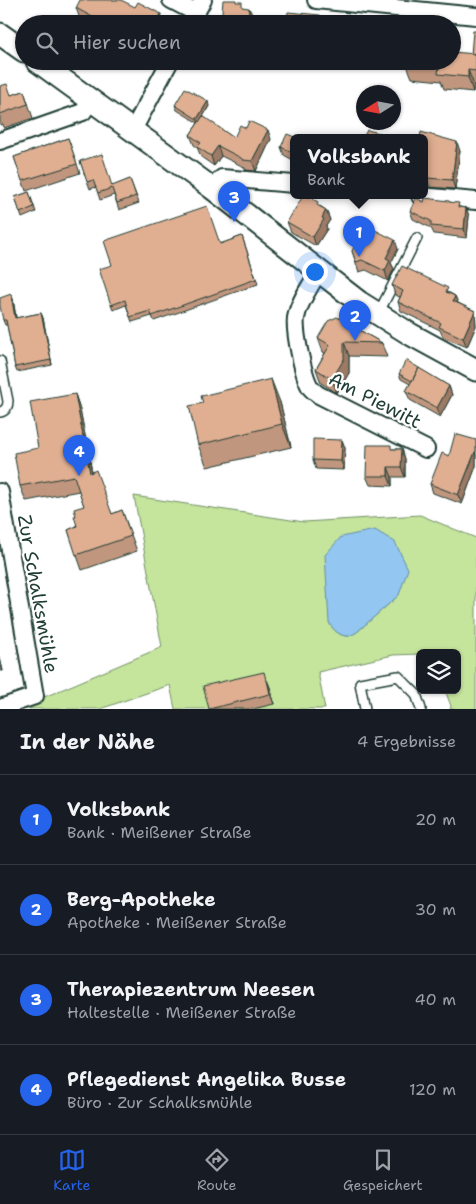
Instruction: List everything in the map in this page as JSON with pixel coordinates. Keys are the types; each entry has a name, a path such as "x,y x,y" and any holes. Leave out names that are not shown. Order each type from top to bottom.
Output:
{"street":[{"path":"171,0 196,12"},
{"path":"316,0 476,16"},
{"path":"0,34 15,45"},
{"path":"50,70 212,188 359,302 410,334 476,370"},
{"path":"133,130 165,70"},
{"path":"0,141 83,112 91,100"},
{"path":"212,188 222,178 290,184"},
{"path":"428,197 476,201"},
{"name":"Am Piewitt","path":"318,272 301,304 296,318 296,330 302,362 311,389 319,395 426,449"},
{"name":"Zur Schalksmühle","path":"0,492 35,696 0,708"}],"lane":[{"path":"378,314 417,238"},
{"path":"0,361 8,401 7,407 3,412 0,412"},
{"path":"365,709 360,683 398,676 416,694 421,709"}],"green space":[{"path":"134,496 304,522 420,515 476,538 476,709 450,709 451,706 446,694 461,694 461,649 416,649 416,654 393,655 318,672 325,709 175,709 170,685 100,709 8,709 42,698 162,647","holes":["399,595 357,632 349,636 342,635 334,630 329,622"]}],"water":[{"path":"375,530 395,542 408,569 399,595 357,632 349,636 342,635 334,630 329,622 325,555 341,537"}],"building":[{"path":"80,0 121,0 135,7 138,2 161,14 89,15 76,8"},
{"path":"223,0 236,0 236,2 242,2 242,7 249,8 249,15 222,15"},
{"path":"288,12 320,15 288,15"},
{"path":"473,31 476,31 476,54 471,54"},
{"path":"461,53 476,54 476,71 468,70 468,77 438,74 438,70 461,70"},
{"path":"7,84 11,95 24,91 28,104 0,114 0,86"},
{"path":"185,88 208,101 197,119 175,105"},
{"path":"203,116 234,138 240,125 246,128 249,121 268,130 252,161 243,160 218,146 211,156 197,147 201,143 190,135"},
{"path":"367,130 384,134 365,134"},
{"path":"421,132 457,142 452,180 428,178 428,134 421,134"},
{"path":"287,134 290,135 290,151 281,147"},
{"path":"68,138 77,164 22,181 14,157"},
{"path":"102,154 112,186 130,179 136,196 117,203 112,188 98,193 93,180 87,182 80,161"},
{"path":"29,192 34,207 20,213 15,197"},
{"path":"428,198 459,203 458,207 466,208 464,229 431,226 431,221 410,211 416,199 424,202 425,199"},
{"path":"301,199 312,199 318,202 317,205 326,210 322,218 324,219 313,237 287,222"},
{"path":"207,206 220,244 242,236 256,279 152,316 150,311 130,317 125,300 111,305 99,269 112,265 104,241"},
{"path":"365,225 395,240 386,258 390,260 385,271 362,260 356,262 352,251"},
{"path":"402,266 448,288 446,292 455,296 453,301 475,311 463,338 439,327 441,323 398,302 403,291 392,285"},
{"path":"11,294 15,318 41,313 51,360 15,367 6,320 3,320 0,306 0,298"},
{"path":"337,317 344,321 345,318 345,322 382,343 344,342 344,359 332,379 316,369 330,345 318,338 328,321"},
{"path":"406,360 419,368 412,381 399,374"},
{"path":"419,368 449,386 437,408 406,391"},
{"path":"271,379 282,424 198,445 189,406 203,403 201,396"},
{"path":"75,394 90,473 96,470 112,514 122,510 131,536 76,555 68,530 77,526 74,509 84,506 74,476 20,486 14,453 38,448 30,402"},
{"path":"455,434 476,440 476,452 458,495 430,484 442,453 449,456"},
{"path":"313,439 342,440 341,461 313,460"},
{"path":"367,445 391,445 391,449 402,449 401,467 388,467 388,476 366,476"},
{"path":"264,672 270,694 209,709 203,686"}],"place":[{"name":"Therapiezentrum Neesen","path":"234,222"},
{"name":"Volksbank","path":"359,257"},
{"name":"Berg-Apotheke","path":"355,341"},
{"name":"Pflegedienst Angelika Busse","path":"79,476"}]}
